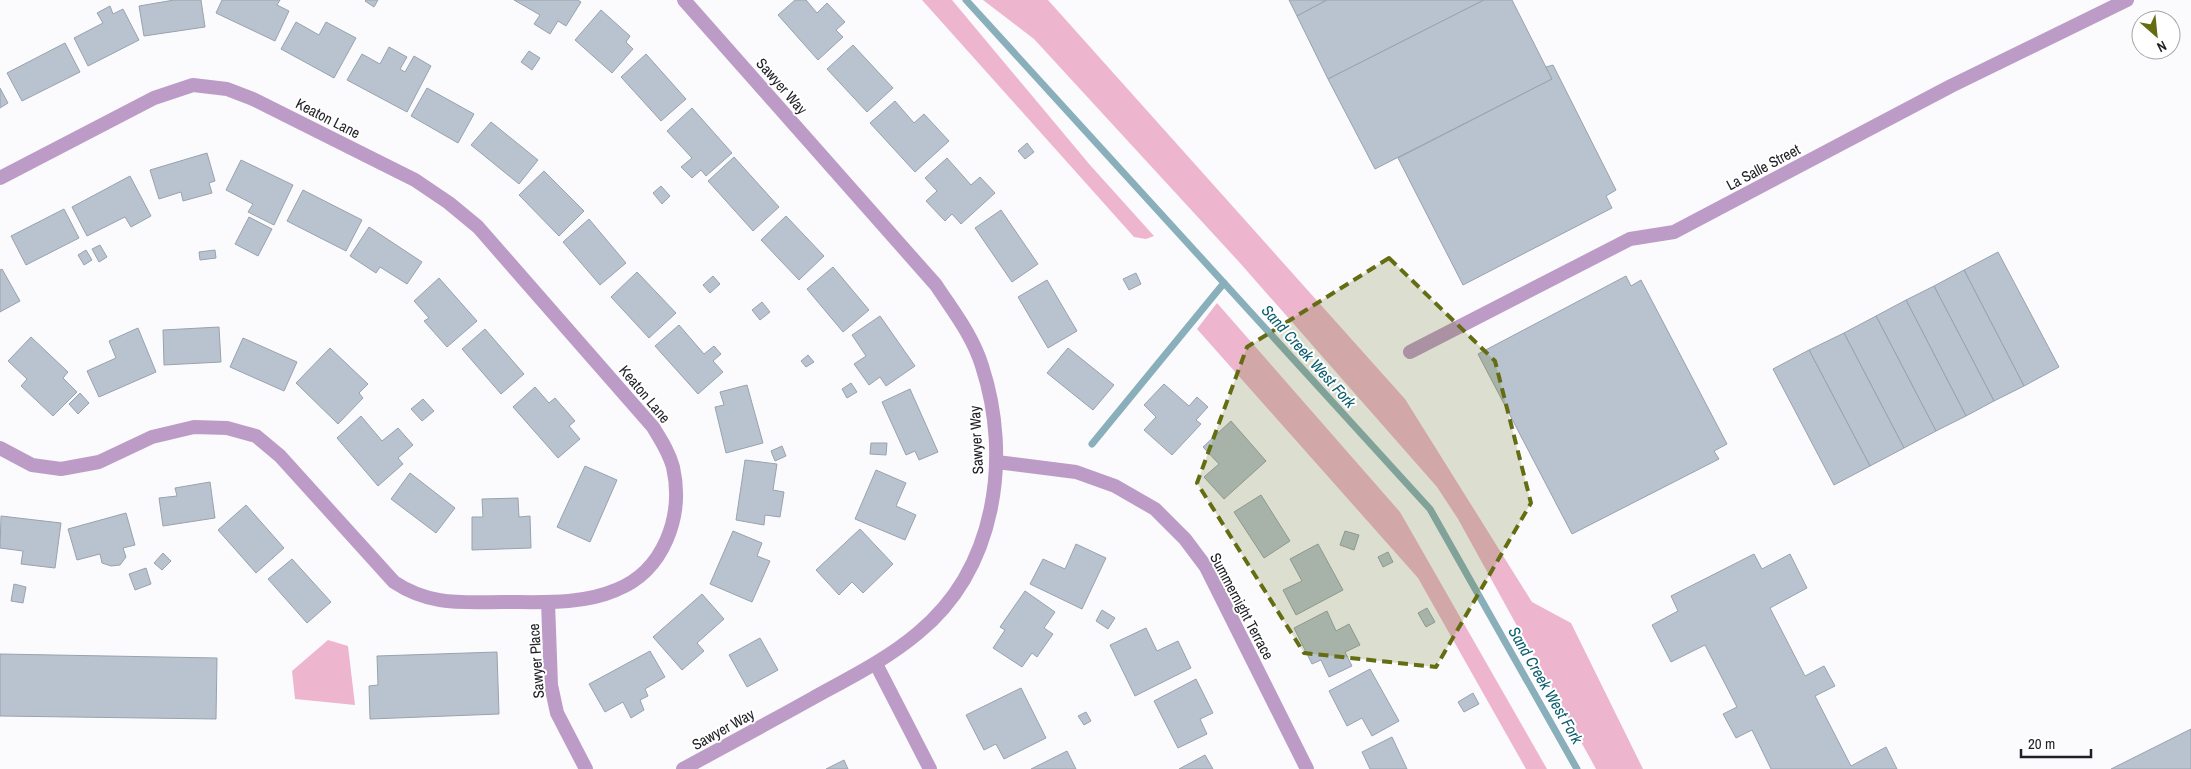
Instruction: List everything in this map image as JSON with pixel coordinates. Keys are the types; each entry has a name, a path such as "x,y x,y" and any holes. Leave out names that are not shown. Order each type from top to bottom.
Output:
{"street":[{"name":"Sawyer Way","path":"683,769 876,664 920,632 953,597 976,558 990,516 997,462 994,409 982,365 965,327 936,285 684,0"},
{"name":"La Salle Street","path":"1410,352 1630,239 1674,232 1951,86 2127,0"},
{"name":"Keaton Lane","path":"0,178 154,98 193,85 227,89 254,98 415,180 449,203 478,227 653,427 665,446 672,466 676,488 676,509 663,548 650,568 635,580 617,590 596,597 548,602 446,602 411,593 394,582 280,456 256,436 227,428 194,427 152,437 99,462 61,469 32,465 0,448"},
{"name":"Summernight Terrace","path":"997,462 1076,472 1115,486 1155,509 1185,540 1206,567 1307,769"},
{"name":"Sawyer Place","path":"548,602 551,685 557,712 586,769"},
{"path":"876,664 930,769"}],"highlighted area":[{"path":"1389,258 1495,361 1531,503 1436,667 1304,653 1197,483 1247,347"}],"shaded area":[{"path":"922,0 952,0 1090,165 1154,236 1146,239 1134,237"},
{"path":"983,0 1048,0 1405,399 1532,602 1571,623 1643,769 1596,769 1458,519 1437,487 1240,263 1034,39"},
{"path":"1217,303 1400,512 1547,769 1526,769 1418,578 1197,329"},
{"path":"328,640 348,646 355,705 295,699 292,671"}],"building":[{"path":"174,0 201,0 205,27 144,36 139,6"},
{"path":"222,0 280,0 277,5 289,11 275,41 216,13"},
{"path":"366,0 378,0 374,7"},
{"path":"514,0 578,0 581,2 566,26 558,21 550,34 534,24 540,15"},
{"path":"795,0 806,0 817,13 827,3 845,22 836,30 843,37 818,60 778,15"},
{"path":"1289,0 1327,0 1297,16"},
{"path":"1327,0 1484,0 1328,79 1297,16"},
{"path":"1484,0 1512,0 1552,79 1375,169 1328,79"},
{"path":"110,6 113,14 123,9 139,40 88,66 74,38 103,23 97,13"},
{"path":"601,10 630,36 626,42 633,49 612,73 575,40"},
{"path":"296,22 319,35 326,22 356,38 334,78 281,49"},
{"path":"65,43 80,72 22,101 7,73"},
{"path":"853,45 893,88 867,112 827,69"},
{"path":"389,47 407,57 400,69 405,72 414,56 431,66 407,112 347,80 362,54 380,64"},
{"path":"529,51 540,58 532,70 521,62"},
{"path":"646,54 686,99 661,121 621,77"},
{"path":"1553,65 1616,190 1606,196 1612,208 1463,285 1398,158 1552,79 1546,67"},
{"path":"0,88 8,103 0,108"},
{"path":"427,88 474,114 458,143 411,116"},
{"path":"895,101 914,123 924,114 949,141 915,172 870,123"},
{"path":"692,108 732,153 706,176 701,170 692,178 681,167 692,158 667,131"},
{"path":"491,122 538,160 519,184 471,145"},
{"path":"1027,143 1034,152 1025,159 1018,151"},
{"path":"207,153 215,181 209,183 212,193 183,201 181,192 159,199 150,170"},
{"path":"734,157 779,207 753,231 708,181"},
{"path":"947,158 971,185 980,177 995,193 961,224 952,214 945,221 926,201 937,191 925,178"},
{"path":"241,160 293,185 274,225 248,212 253,204 226,190"},
{"path":"544,171 584,211 559,236 519,195"},
{"path":"130,176 151,216 131,227 125,217 87,236 72,207"},
{"path":"661,186 670,196 662,204 653,193"},
{"path":"303,190 362,220 346,251 287,221"},
{"path":"64,209 79,238 26,265 11,236"},
{"path":"1001,210 1038,264 1012,282 975,228"},
{"path":"786,216 824,256 799,280 761,240"},
{"path":"249,217 272,229 258,256 235,244"},
{"path":"589,219 626,263 600,285 563,242"},
{"path":"369,227 422,262 407,284 380,267 376,273 350,256"},
{"path":"100,245 107,257 99,262 92,249"},
{"path":"86,250 92,260 84,265 78,255"},
{"path":"215,250 216,258 200,260 199,252"},
{"path":"1998,252 2059,367 2024,386 1964,270"},
{"path":"833,267 869,310 843,332 807,289"},
{"path":"2,269 20,301 0,312 0,270"},
{"path":"1964,270 2024,386 1994,401 1934,286"},
{"path":"637,272 676,313 649,338 611,297"},
{"path":"1136,273 1141,284 1129,290 1123,279"},
{"path":"713,276 720,284 710,293 703,285"},
{"path":"1626,276 1631,286 1641,280 1727,444 1714,451 1719,459 1572,534 1478,354"},
{"path":"439,278 477,321 447,347 424,321 429,318 414,301"},
{"path":"1047,280 1077,331 1048,348 1018,297"},
{"path":"1934,286 1994,401 1966,416 1906,300"},
{"path":"1906,300 1966,416 1936,431 1876,316"},
{"path":"762,302 770,312 760,320 752,310"},
{"path":"880,316 915,366 886,386 880,377 869,385 854,364 866,356 852,335"},
{"path":"1876,316 1936,431 1904,448 1844,333"},
{"path":"679,325 704,354 714,346 721,354 713,361 723,372 698,394 655,346"},
{"path":"219,327 221,362 164,365 163,330"},
{"path":"138,328 156,372 99,397 87,371 116,358 109,341"},
{"path":"485,329 524,374 501,394 462,349"},
{"path":"1844,333 1904,448 1870,466 1809,350"},
{"path":"31,337 68,372 63,378 77,392 53,416 21,386 27,379 8,361"},
{"path":"243,338 297,362 284,391 230,367"},
{"path":"330,348 368,384 359,393 363,398 338,424 296,383"},
{"path":"1068,348 1114,385 1093,410 1047,373"},
{"path":"1809,350 1870,466 1834,485 1773,369"},
{"path":"808,355 814,362 806,367 801,361"},
{"path":"851,383 857,392 847,398 842,389"},
{"path":"1164,384 1189,406 1197,397 1208,407 1196,420 1201,424 1172,455 1144,430 1156,417 1144,405"},
{"path":"747,385 763,443 726,453 715,407 724,405 720,392"},
{"path":"535,387 549,403 555,398 575,421 569,426 580,439 558,458 513,407"},
{"path":"910,389 938,452 919,460 915,451 906,455 882,402"},
{"path":"80,393 89,403 78,414 69,404"},
{"path":"423,399 434,411 422,421 411,409"},
{"path":"361,416 382,441 398,428 413,445 398,458 403,464 378,486 337,438"},
{"path":"1231,421 1266,461 1224,499 1204,477 1219,464 1203,447"},
{"path":"871,443 887,443 886,455 870,454"},
{"path":"782,446 786,456 775,461 771,451"},
{"path":"745,460 777,464 773,490 784,492 780,517 765,515 764,525 736,520"},
{"path":"585,466 617,480 590,542 557,527"},
{"path":"876,470 906,483 896,506 916,515 905,540 855,519"},
{"path":"410,473 455,508 436,533 391,499"},
{"path":"210,482 215,518 163,526 159,498 177,496 175,488"},
{"path":"1261,495 1290,541 1264,558 1234,512"},
{"path":"518,498 519,517 530,516 531,548 472,550 472,517 483,517 482,499"},
{"path":"246,505 284,548 256,573 218,530"},
{"path":"126,513 135,545 123,548 126,557 120,565 111,566 102,563 100,554 77,560 68,529"},
{"path":"1,516 61,523 55,568 21,564 23,551 0,548"},
{"path":"860,529 893,564 863,593 852,582 839,595 816,570"},
{"path":"733,531 762,543 757,556 770,561 752,602 710,584"},
{"path":"1345,531 1359,535 1354,550 1340,545"},
{"path":"1076,544 1106,558 1082,609 1030,584 1043,559 1065,569"},
{"path":"1318,544 1343,590 1296,615 1283,590 1302,581 1290,559"},
{"path":"1388,552 1393,562 1383,567 1378,557"},
{"path":"163,553 171,561 162,570 154,563"},
{"path":"1754,554 1762,569 1790,554 1807,588 1770,608 1805,676 1824,666 1835,686 1815,696 1851,766 1886,747 1897,769 1771,769 1752,730 1736,738 1723,714 1737,707 1705,645 1671,662 1652,625 1678,611 1671,596"},
{"path":"292,559 331,602 307,623 268,579"},
{"path":"146,568 151,584 135,590 129,574"},
{"path":"14,584 26,587 23,603 11,601"},
{"path":"1025,591 1055,612 1044,628 1053,634 1037,657 1032,653 1022,667 993,648 1005,630 1000,627"},
{"path":"702,594 724,619 697,643 704,651 682,670 653,637"},
{"path":"1427,608 1435,622 1426,627 1418,613"},
{"path":"1102,610 1115,618 1108,629 1096,621"},
{"path":"1327,611 1336,631 1349,624 1360,645 1345,652 1352,666 1329,677 1321,660 1312,664 1294,628"},
{"path":"1146,628 1157,651 1178,641 1191,668 1135,696 1110,645"},
{"path":"760,638 778,670 747,687 729,655"},
{"path":"650,651 665,677 645,689 648,696 640,700 644,710 631,718 623,702 605,712 589,684"},
{"path":"497,652 499,714 370,719 369,686 378,685 377,656"},
{"path":"0,654 217,658 216,719 0,716"},
{"path":"1370,669 1399,721 1372,736 1362,718 1347,726 1329,691"},
{"path":"1196,679 1213,713 1200,719 1207,734 1178,748 1154,701"},
{"path":"1021,688 1046,738 1004,759 996,744 984,750 966,715"},
{"path":"1473,693 1479,704 1464,712 1458,702"},
{"path":"1086,712 1091,721 1084,725 1078,716"},
{"path":"2191,729 2191,769 2111,769"},
{"path":"1392,737 1407,769 1370,769 1362,752"},
{"path":"1067,751 1076,769 1031,769"},
{"path":"1205,755 1213,769 1179,769"},
{"path":"844,760 848,769 826,769"}],"waterway":[{"name":"Sand Creek West Fork","path":"966,0 1430,509 1577,769"},
{"path":"1092,444 1224,283"}]}
